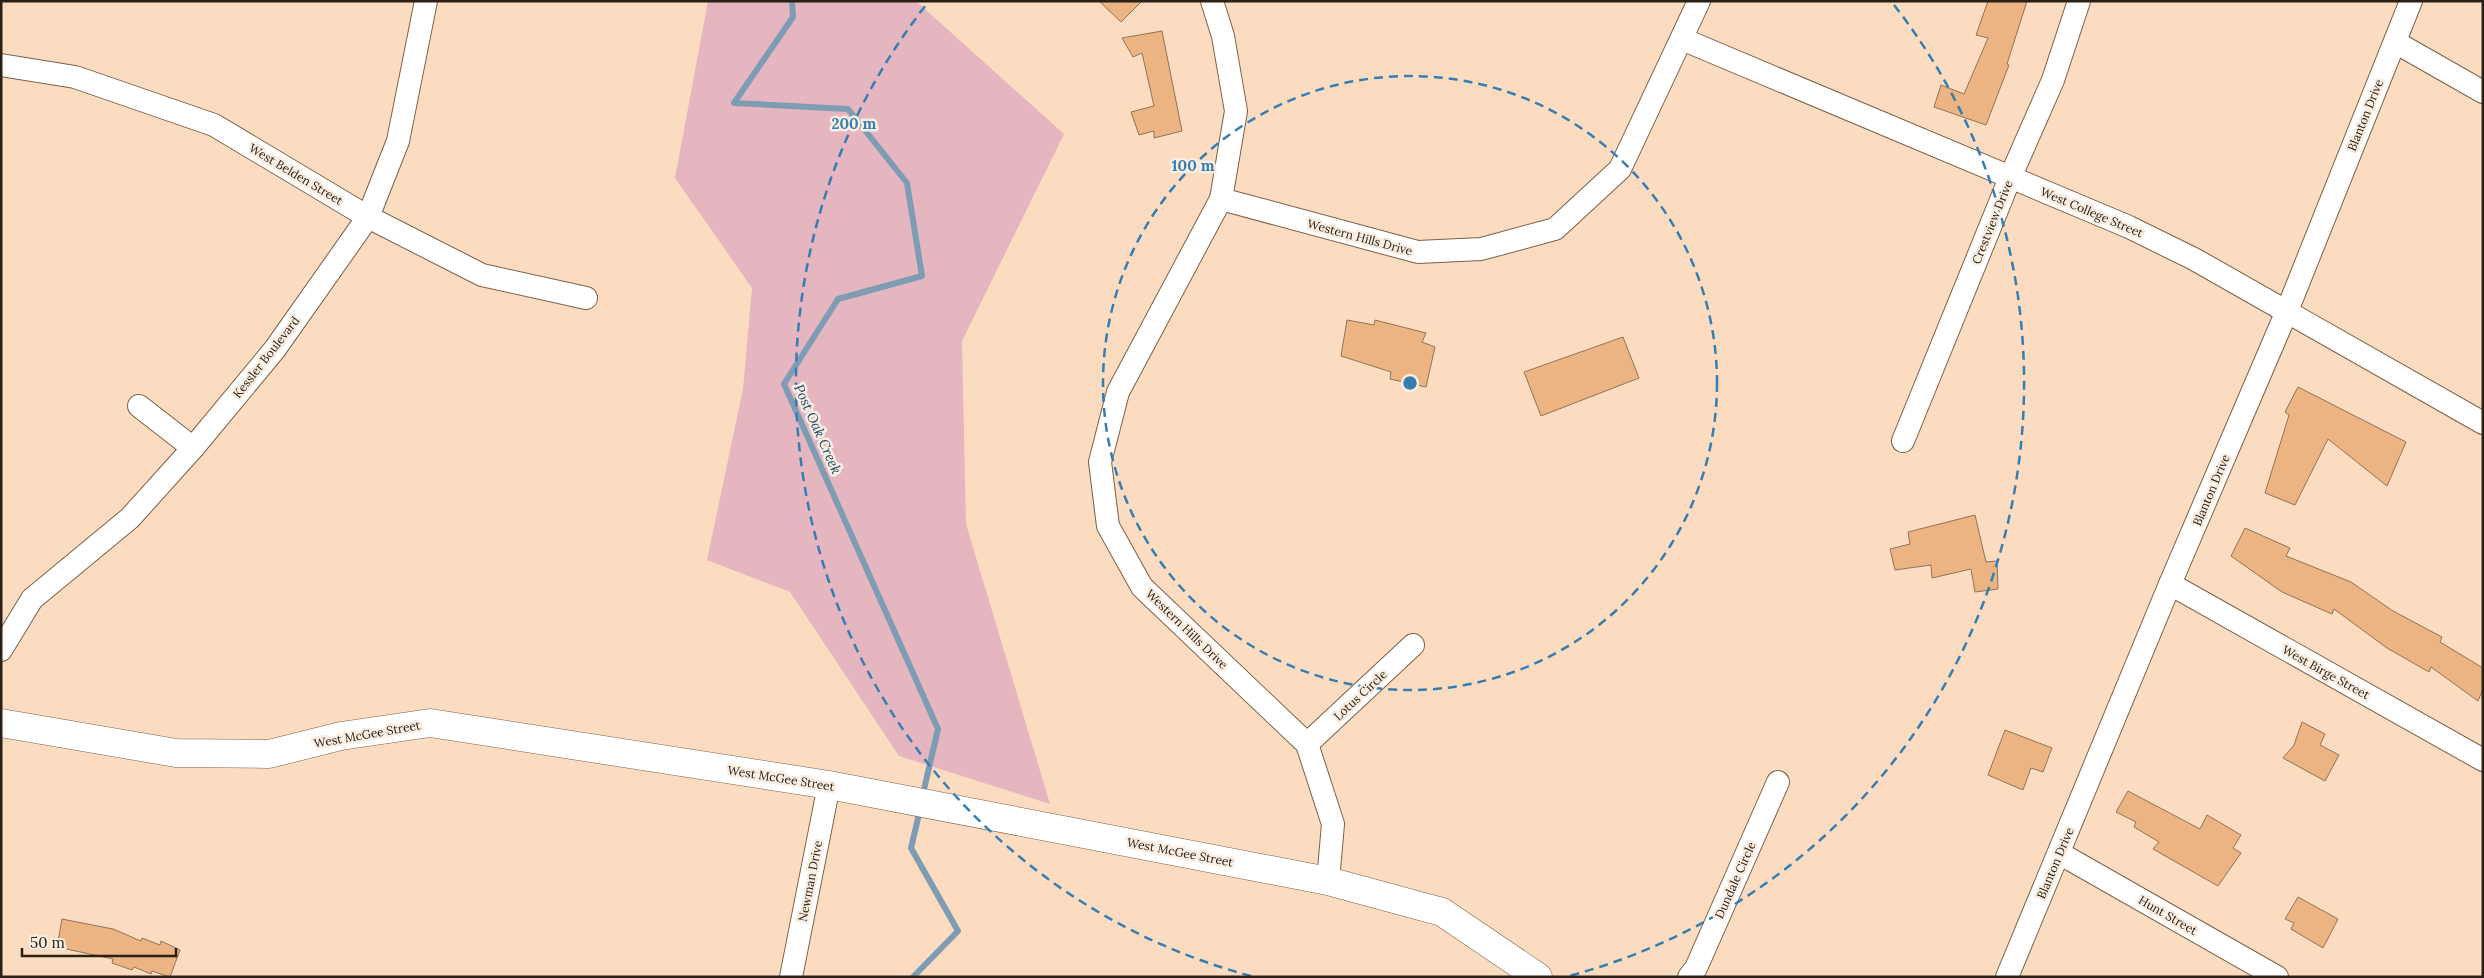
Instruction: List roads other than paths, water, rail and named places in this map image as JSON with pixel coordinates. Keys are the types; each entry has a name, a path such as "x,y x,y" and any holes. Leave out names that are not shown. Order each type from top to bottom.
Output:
{"street":[{"name":"Kessler Boulevard","path":"1,650 32,599 130,518 194,448 275,349 368,217 398,141 426,1"},
{"name":"Western Hills Drive","path":"1212,1 1224,36 1236,111 1221,199 1118,392 1100,462 1108,526 1142,587 1307,744 1333,824 1328,881"},
{"name":"Western Hills Drive","path":"1221,199 1418,252 1482,249 1555,229 1620,169 1699,1"},
{"name":"Crestview Drive","path":"1903,441 2010,178 2053,80 2080,1"},
{"name":"Blanton Drive","path":"2007,977 2170,584 2287,311 2411,1"},
{"name":"West College Street","path":"1682,39 2129,227 2194,259 2483,423"},
{"path":"2395,42 2483,92"},
{"name":"West Belden Street","path":"1,65 75,77 214,126 368,217 482,275 586,298"},
{"path":"139,406 194,448"},
{"name":"West Birge Street","path":"2170,584 2483,760"},
{"name":"Lotus Circle","path":"1307,744 1413,645"},
{"name":"West McGee Street","path":"1,723 176,753 269,754 341,736 430,723 866,791 1328,881 1442,912 1538,977"},
{"name":"Dundale Circle","path":"1689,977 1696,968 1778,782"},
{"name":"Newman Drive","path":"791,977 828,785"},
{"name":"Hunt Street","path":"2059,853 2277,977"}],"waterway":[{"name":"Post Oak Creek","path":"792,1 793,17 734,103 848,109 907,183 922,276 838,299 784,384 938,729 922,798"},
{"name":"Post Oak Creek","path":"913,977 958,931 911,848 920,810"}]}
